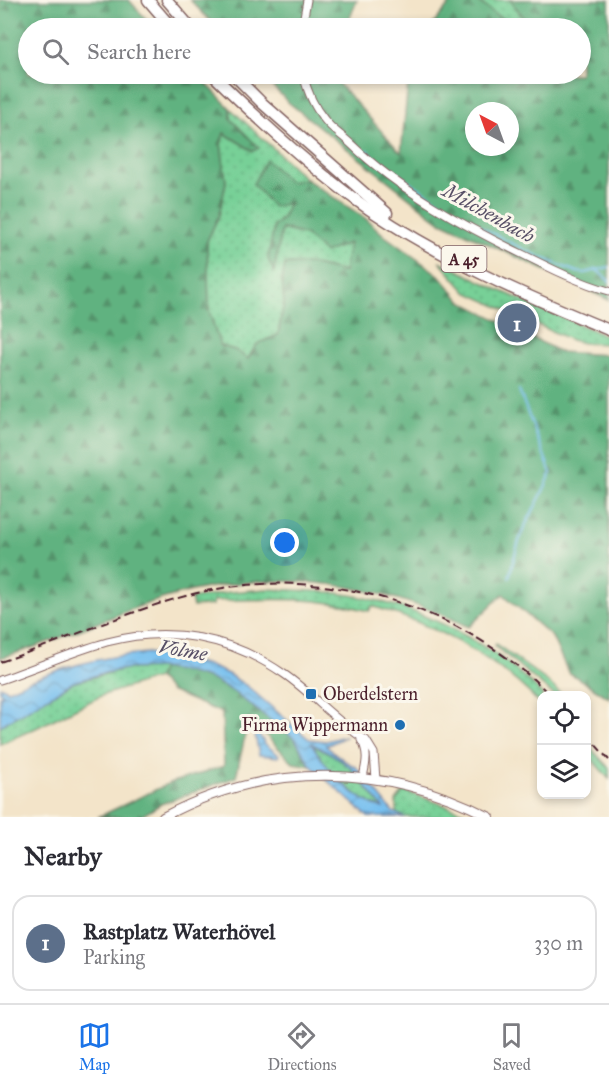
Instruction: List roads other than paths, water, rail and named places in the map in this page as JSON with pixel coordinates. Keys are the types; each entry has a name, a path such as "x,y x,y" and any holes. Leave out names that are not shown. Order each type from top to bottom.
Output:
{"highway":[{"path":"148,0 163,18"},
{"path":"167,0 182,18"},
{"name":"A 45","path":"222,84 308,161 331,173 409,228 478,266 609,325"},
{"name":"A 45","path":"243,84 316,151 331,173 378,215 465,266 524,295 609,330"}],"main road":[{"path":"163,817 204,797 235,787 286,777 316,776 376,779 444,797 490,817"}],"street":[{"path":"304,18 307,0"},
{"path":"306,84 311,99 326,122 362,154 402,184 471,228 550,268 609,291"},
{"path":"0,680 99,644 127,637 159,633 209,638 245,651 298,683 369,743 374,753 376,779"},
{"path":"358,735 366,748 363,777"}],"water":[{"path":"148,653 205,664 228,674 247,686 309,739 326,741 344,736 326,746 356,767 393,812 405,817 368,817 311,766 295,739 231,690 211,679 186,672 162,668 125,669 100,674 72,683 0,726 0,696 3,694 0,692 0,686 8,690 77,665","holes":["312,744 351,768 383,808 351,791 325,763"]},
{"path":"258,733 265,744 279,755 278,757 259,755 255,735"}],"waterway":[{"name":"Milchenbach","path":"368,150 372,156 445,205 523,249 577,272 585,273 609,267"},
{"path":"596,269 609,281"},
{"path":"509,578 524,528 551,473 519,390"}],"railway":[{"path":"0,662 141,610 189,595 237,586 286,584 335,588 383,598 429,614 473,636 514,663 545,691"},
{"path":"591,740 609,760"}],"place":[{"name":"Rastplatz Waterhövel","path":"517,323"},
{"name":"Oberdelstern","path":"311,694"},
{"name":"Firma Wippermann","path":"400,725"}],"water label":[{"name":"Volme","path":"183,650"}]}
